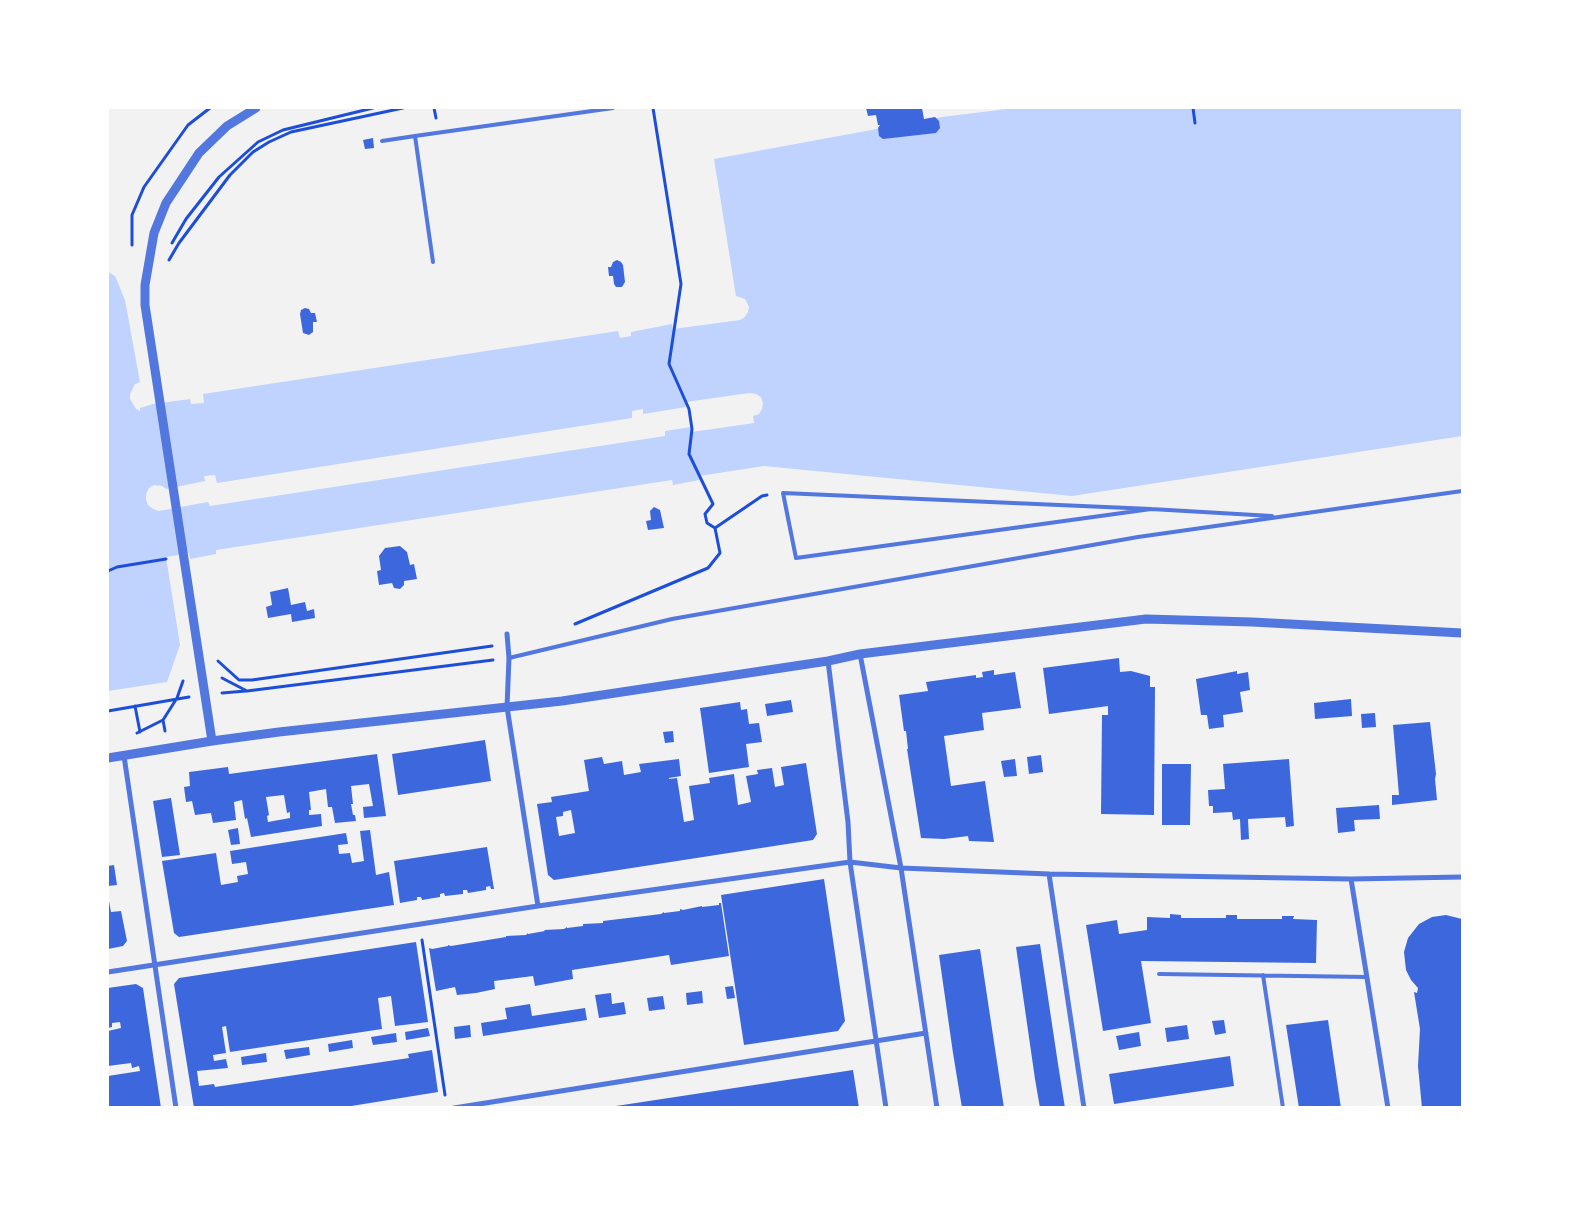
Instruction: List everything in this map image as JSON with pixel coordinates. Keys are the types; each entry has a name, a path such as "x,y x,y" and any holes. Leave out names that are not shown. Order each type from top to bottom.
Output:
{"street":[{"path":"212,741 145,305 145,285 154,233 166,203 198,153 227,126 256,108"},
{"path":"108,758 279,732 562,701 828,661 860,654 1146,619 1252,622 1462,634"},
{"path":"507,634 509,658 507,708 538,906"},
{"path":"860,654 901,868 937,1108"},
{"path":"828,661 848,822 850,862 886,1108"},
{"path":"124,756 176,1108"},
{"path":"108,972 538,906 850,862 901,868 1050,874 1351,879 1462,877"},
{"path":"1050,874 1084,1108"},
{"path":"1351,879 1388,1108"},
{"path":"456,1107 926,1033"}],"lane":[{"path":"382,141 613,108"},
{"path":"415,136 432,262"},
{"path":"509,658 672,619 1138,538 1462,491"},
{"path":"1151,509 796,558 783,493 1151,509 1281,517"},
{"path":"1159,974 1367,976"},
{"path":"1262,975 1283,1108"}],"path":[{"path":"170,246 186,219 219,177 258,142 283,130 373,108"},
{"path":"168,263 179,243 221,186 253,152 291,132 403,108"},
{"path":"567,627 708,568 720,553 715,528 707,523 706,514 713,504 689,454 692,429 689,409 669,364 681,284 653,108"},
{"path":"1193,108 1196,123"},
{"path":"164,260 167,253"},
{"path":"715,528 762,496 783,493"},
{"path":"108,571 117,567 167,559"},
{"path":"216,658 239,680 252,680 508,644"},
{"path":"222,678 246,691 509,658"},
{"path":"124,756 134,734 163,720 177,698 186,673"},
{"path":"108,711 177,698"},
{"path":"135,706 140,732"},
{"path":"419,925 445,1098"}],"water":[{"path":"1015,108 1462,108 1462,436 1072,496 764,466 699,476 699,480 673,485 672,480 216,550 216,554 190,559 189,553 166,557 180,645 167,682 108,691 108,272 115,276 125,300 140,382 135,384 130,394 130,399 136,409 140,411 140,408 153,404 190,399 191,404 204,403 203,394 618,331 620,338 631,336 631,332 672,324 673,329 740,320 745,317 749,307 745,299 736,296 714,159 942,117","holes":["749,393 761,397 763,403 759,414 753,416 754,423 692,432 691,427 665,431 665,436 210,506 208,502 159,511 148,505 146,500 149,488 154,485 162,486 166,489 205,481 204,476 215,475 217,483 632,418 632,411 643,409 643,414 686,407 686,402"]}],"building":[{"path":"866,108 922,108 924,119 935,117 939,121 940,128 936,133 883,139 879,136 878,128 880,125 878,125 876,115 868,116"},
{"path":"373,138 374,148 365,149 363,140"},
{"path":"617,260 623,265 625,282 622,287 616,287 613,276 609,276 608,267 611,267 613,262"},
{"path":"309,309 311,313 315,313 317,322 313,322 313,332 309,335 303,333 300,314 301,310"},
{"path":"654,507 660,510 664,528 648,530 646,521 651,520 650,511"},
{"path":"400,546 407,552 410,565 414,564 417,579 404,581 404,585 400,589 394,588 392,583 379,585 377,571 381,570 379,556 385,548"},
{"path":"288,588 291,605 305,602 307,611 314,609 315,618 292,622 291,614 268,618 266,607 272,605 270,592"},
{"path":"1119,658 1120,672 1131,671 1150,676 1150,687 1155,687 1154,815 1101,814 1102,715 1108,715 1108,706 1049,714 1043,668"},
{"path":"994,670 994,675 1015,672 1021,708 982,713 984,730 944,736 951,786 985,781 994,842 969,841 968,836 944,839 921,838 899,695 928,691 926,682 976,675 976,678 983,677 982,672"},
{"path":"1237,671 1237,674 1248,672 1250,690 1240,692 1243,712 1223,715 1224,727 1209,729 1207,715 1201,715 1196,679"},
{"path":"1351,699 1352,716 1315,719 1314,703"},
{"path":"791,700 793,712 767,716 765,704"},
{"path":"740,702 741,710 747,709 749,724 759,723 762,742 746,744 749,767 709,773 700,708"},
{"path":"1375,713 1376,727 1362,728 1361,714"},
{"path":"1430,722 1437,800 1392,805 1392,795 1399,795 1393,725"},
{"path":"673,731 674,742 665,743 663,732"},
{"path":"485,740 491,781 398,795 392,754"},
{"path":"377,754 386,816 364,818 363,807 373,806 369,784 351,786 353,804 351,804 356,821 335,823 332,807 328,807 326,789 309,792 311,810 309,810 309,815 321,814 322,826 251,837 247,818 245,819 242,800 234,802 236,820 213,823 211,813 195,815 192,801 186,802 184,787 190,786 189,772 228,767 229,774","holes":["284,795 287,813 290,812 290,818 268,822 267,816 269,815 266,797"]},
{"path":"1041,755 1043,772 1029,774 1027,757"},
{"path":"602,757 604,764 622,761 624,775 641,772 639,764 679,759 681,776 669,779 677,778 684,822 694,820 689,786 710,783 709,778 734,774 738,805 751,802 746,776 758,774 757,770 772,768 775,787 784,785 781,767 806,763 817,834 813,840 554,880 548,875 537,804 552,802 551,797 589,791 584,760","holes":["571,810 575,833 559,836 556,817 563,816 563,812"]},
{"path":"1015,759 1017,776 1004,777 1001,761"},
{"path":"1289,759 1294,826 1286,827 1285,817 1248,819 1249,839 1241,840 1240,819 1233,820 1232,812 1213,813 1213,806 1209,806 1208,790 1225,789 1223,764"},
{"path":"1162,764 1191,764 1190,825 1162,825"},
{"path":"171,798 180,855 162,857 153,801"},
{"path":"1379,805 1380,819 1354,820 1355,831 1338,833 1336,808"},
{"path":"238,828 240,844 231,845 228,830"},
{"path":"370,830 376,875 389,872 394,905 179,937 174,933 162,861 216,853 221,885 238,882 237,876 248,874 246,862 232,864 230,851 346,833 348,844 338,845 339,854 350,853 352,863 364,861 360,831"},
{"path":"487,847 494,889 491,889 490,886 486,887 486,890 468,893 467,890 463,890 463,894 445,896 444,893 440,894 440,897 422,900 421,897 417,897 417,900 400,903 394,861"},
{"path":"114,865 117,885 108,886 108,866"},
{"path":"824,879 845,1021 838,1031 744,1045 721,895"},
{"path":"108,896 111,912 121,911 127,941 123,946 108,949"},
{"path":"721,903 729,956 671,965 669,955 572,970 573,979 535,986 533,976 494,981 495,989 476,993 457,995 455,987 436,991 429,948 506,936 526,935 544,930 603,923 603,921 680,911 680,909 719,905"},
{"path":"1170,914 1181,915 1181,918 1226,918 1226,915 1237,915 1237,919 1282,919 1282,916 1294,916 1293,919 1317,920 1316,963 1141,961 1151,1023 1103,1031 1086,925 1117,920 1119,934 1147,930 1147,917 1170,918"},
{"path":"1446,915 1462,919 1462,1108 1422,1108 1418,1066 1420,1029 1414,992 1417,993 1418,988 1406,970 1404,952 1408,938 1419,924 1432,917"},
{"path":"416,942 428,1022 395,1026 391,996 378,998 382,1029 230,1052 226,1026 222,1027 226,1053 213,1055 214,1061 226,1059 228,1068 197,1071 199,1086 214,1084 215,1087 409,1058 408,1054 432,1050 438,1092 339,1108 194,1108 174,984 179,978"},
{"path":"1040,944 1065,1108 1040,1108 1035,1079 1016,947"},
{"path":"980,949 1004,1108 962,1108 953,1053 939,955"},
{"path":"136,984 143,988 161,1108 108,1108 108,1076 140,1071 139,1066 132,1068 131,1063 108,1066 108,1031 121,1028 120,1022 112,1023 112,1027 108,1028 108,988"},
{"path":"733,986 735,998 727,999 725,987"},
{"path":"702,991 703,1003 687,1005 686,993"},
{"path":"611,993 612,1004 624,1002 626,1014 599,1018 595,995"},
{"path":"663,996 665,1009 649,1011 647,998"},
{"path":"530,1004 532,1016 585,1008 587,1020 483,1036 481,1023 507,1019 505,1008"},
{"path":"1224,1020 1226,1033 1215,1035 1212,1021"},
{"path":"1328,1020 1341,1108 1299,1108 1286,1025"},
{"path":"470,1025 471,1037 455,1039 454,1027"},
{"path":"1187,1025 1189,1039 1167,1042 1165,1028"},
{"path":"428,1028 430,1036 406,1040 405,1032"},
{"path":"1139,1032 1141,1046 1119,1050 1116,1036"},
{"path":"396,1033 397,1042 373,1045 371,1037"},
{"path":"352,1040 353,1048 329,1052 328,1044"},
{"path":"309,1047 310,1055 286,1059 284,1050"},
{"path":"266,1053 267,1062 242,1065 241,1057"},
{"path":"1230,1056 1234,1086 1114,1104 1109,1074"},
{"path":"853,1070 859,1108 616,1108 616,1106"}]}
